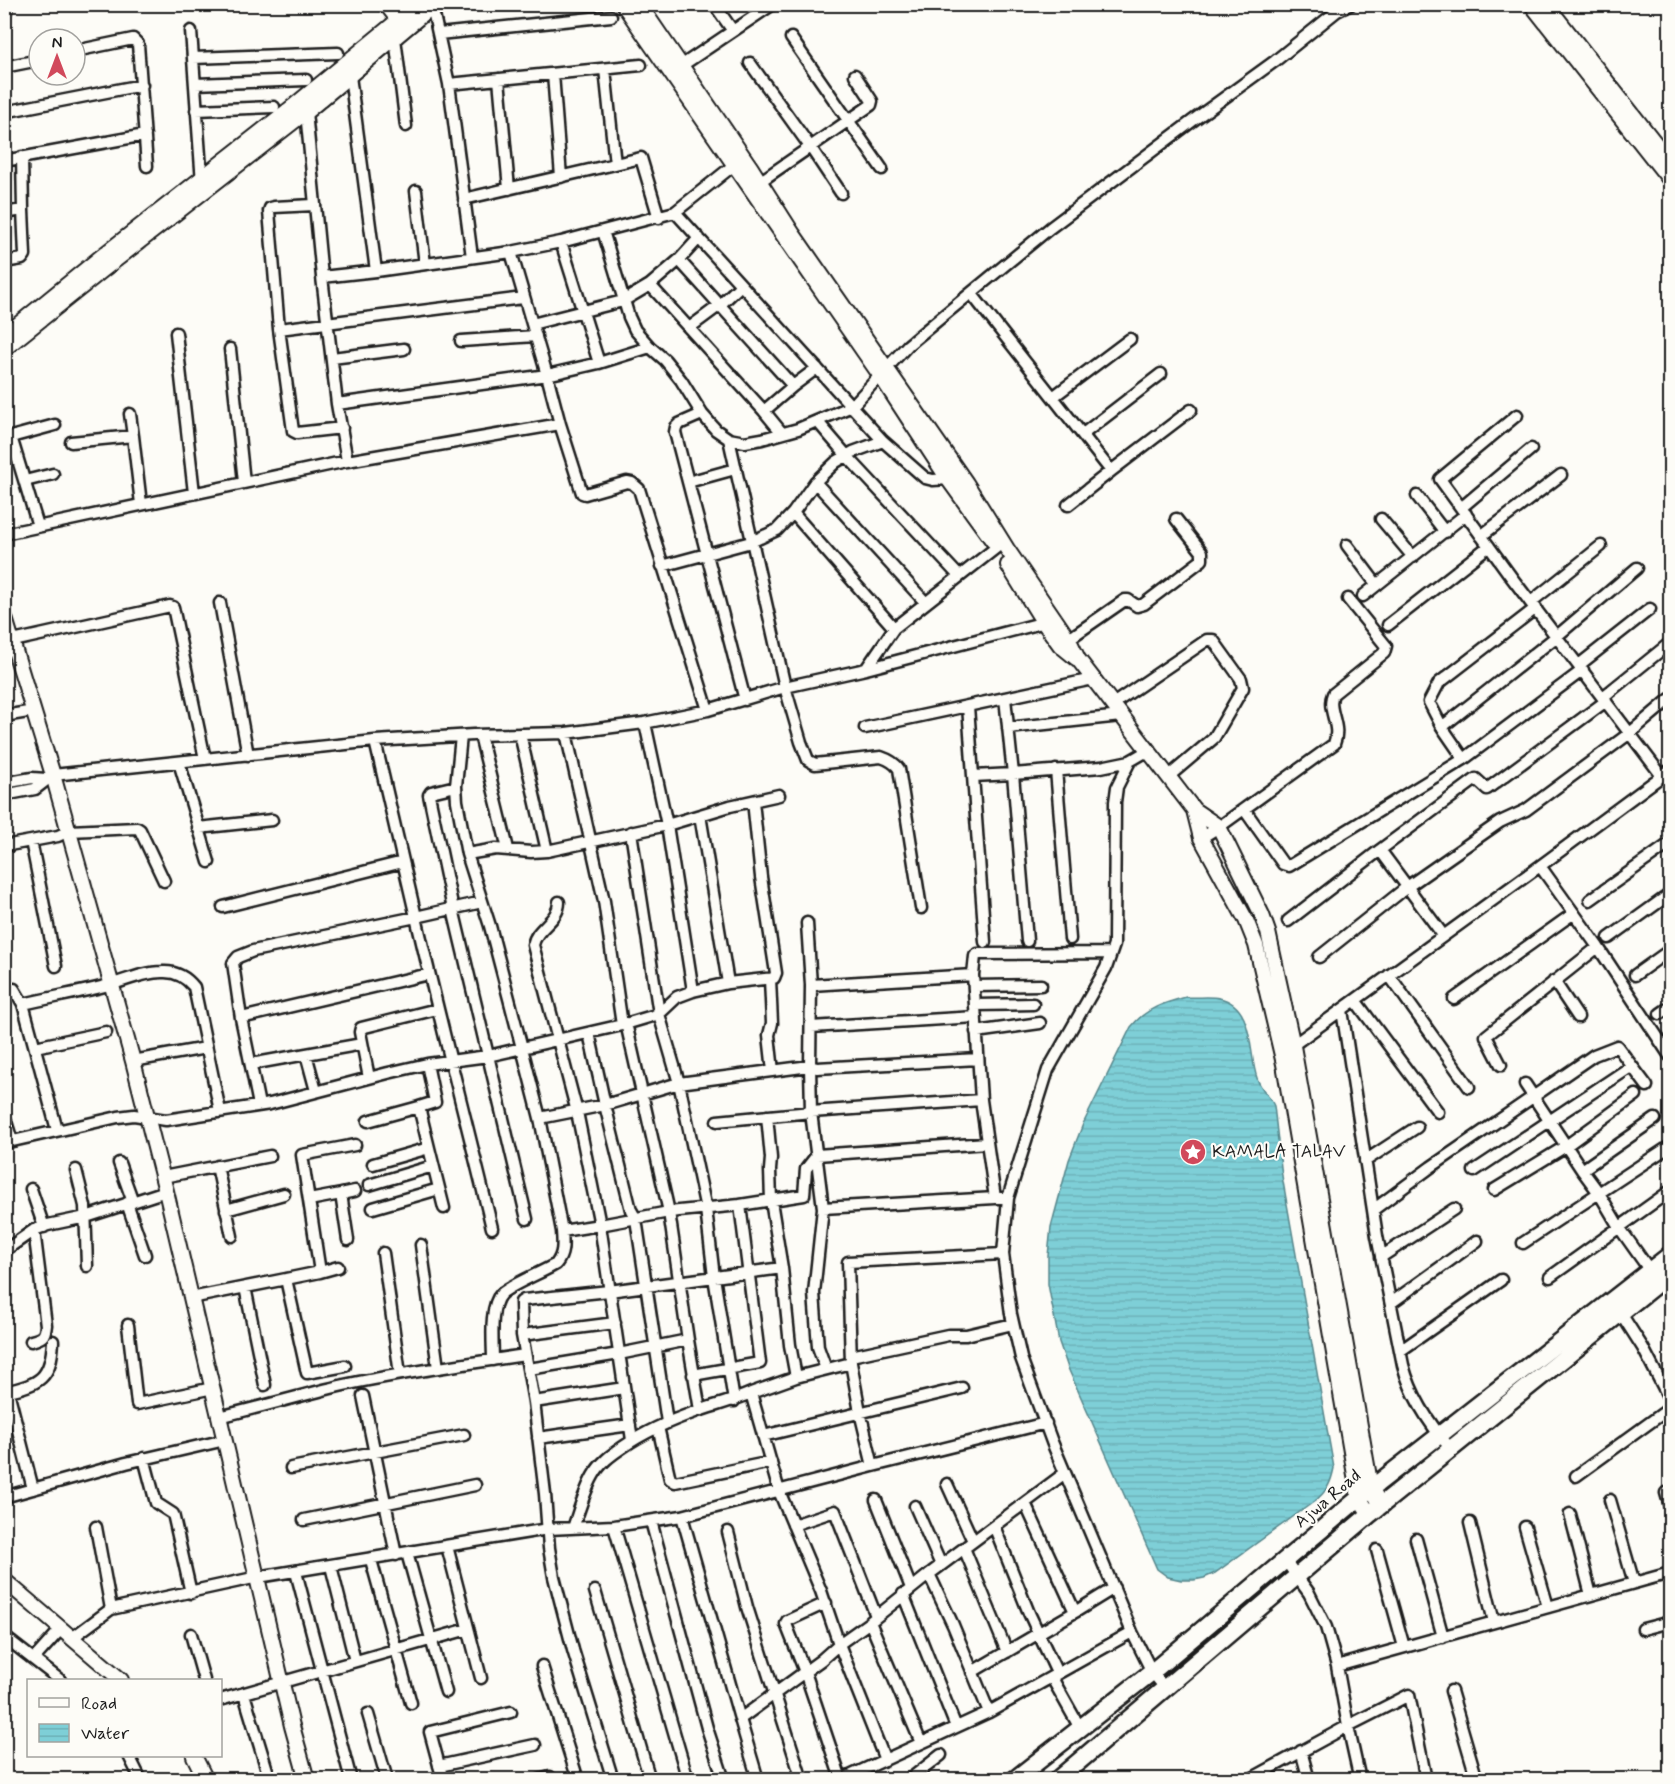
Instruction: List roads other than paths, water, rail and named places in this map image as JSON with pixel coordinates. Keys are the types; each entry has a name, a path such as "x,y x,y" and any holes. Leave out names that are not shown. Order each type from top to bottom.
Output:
{"main road":[{"name":"Ajwa Road","path":"1057,1779 1376,1509 1620,1312 1660,1276 1671,1255"},
{"name":"Ajwa Road","path":"1014,1779 1152,1672 1365,1493 1660,1276"}],"street":[{"path":"386,4 399,28 406,126"},
{"path":"4,336 202,185 306,112 350,76 399,28 418,4"},
{"path":"623,4 734,165 755,185"},
{"path":"639,4 681,66 755,185 884,372 966,483 1049,621"},
{"path":"714,4 733,31"},
{"path":"681,66 772,4"},
{"path":"603,231 623,301 636,330 681,380 702,414 716,430 729,439 745,442 798,429 852,406 908,345 1050,228 1275,61 1340,8 1351,4"},
{"path":"1531,4 1671,180"},
{"path":"1546,4 1671,162"},
{"path":"4,349 104,268 295,105 434,5 449,84 472,257"},
{"path":"439,34 611,16"},
{"path":"191,31 202,185"},
{"path":"791,38 882,169"},
{"path":"87,48 132,39 138,44 147,166"},
{"path":"193,58 338,53"},
{"path":"4,67 27,62"},
{"path":"750,63 841,193"},
{"path":"449,84 641,65"},
{"path":"605,69 615,164"},
{"path":"554,74 561,177"},
{"path":"755,185 811,148 872,103 855,75"},
{"path":"350,76 376,271"},
{"path":"195,84 306,80"},
{"path":"499,80 509,189"},
{"path":"4,112 142,85"},
{"path":"196,110 274,107"},
{"path":"306,112 327,322 347,461"},
{"path":"4,161 145,135"},
{"path":"4,262 22,259 25,255 22,157"},
{"path":"464,199 639,158 643,159 659,218"},
{"path":"322,277 511,252 659,218 675,212 734,165"},
{"path":"416,191 425,264"},
{"path":"314,205 274,207 269,211 279,329 293,431 297,433 342,428"},
{"path":"4,213 23,210"},
{"path":"675,212 883,441 925,478 933,480 948,478"},
{"path":"532,324 623,301 650,285 679,260 699,238"},
{"path":"561,242 599,363"},
{"path":"511,252 582,493 627,482 639,489 708,710"},
{"path":"679,260 793,386"},
{"path":"650,285 782,433"},
{"path":"689,328 720,305 741,285"},
{"path":"971,292 1111,471"},
{"path":"279,329 524,298"},
{"path":"176,333 194,493"},
{"path":"461,341 536,336"},
{"path":"1053,397 1130,339"},
{"path":"337,404 547,375 599,363 650,347"},
{"path":"230,349 244,482"},
{"path":"332,358 404,349"},
{"path":"764,411 818,368"},
{"path":"884,372 948,478 1049,621 1194,810 1219,827 1262,915 1268,932 1365,1493 1376,1509"},
{"path":"1083,434 1161,374"},
{"path":"1068,505 1191,410"},
{"path":"130,414 141,504"},
{"path":"702,414 679,424 675,432 745,700"},
{"path":"1287,1050 1666,773 1630,733 1440,479 1517,416"},
{"path":"817,421 959,576"},
{"path":"4,534 347,461 560,424"},
{"path":"38,526 11,437 55,425"},
{"path":"71,442 132,436"},
{"path":"729,439 785,687 808,760 815,764 880,757 886,758 897,766 921,908"},
{"path":"662,566 751,542 777,530 793,513 815,482 836,462 883,441"},
{"path":"1363,596 1445,531 1532,449"},
{"path":"688,482 735,469"},
{"path":"25,482 53,474"},
{"path":"1481,536 1561,475"},
{"path":"815,482 926,603"},
{"path":"1417,496 1445,531"},
{"path":"793,513 894,628"},
{"path":"1065,642 1125,600 1137,606 1144,604 1202,560 1202,552 1176,519"},
{"path":"1381,519 1413,557"},
{"path":"1347,545 1377,585"},
{"path":"1388,625 1489,546"},
{"path":"1464,759 1442,727 1429,702 1439,683 1601,546"},
{"path":"866,669 894,628 997,547"},
{"path":"1442,727 1557,636 1636,568"},
{"path":"1201,838 1334,744 1337,725 1331,703 1333,694 1386,649 1386,646 1348,599"},
{"path":"220,603 248,755"},
{"path":"12,641 173,607 205,759"},
{"path":"1244,809 1283,864 1289,866 1464,759 1581,668 1650,609"},
{"path":"4,615 34,711 50,777 69,831 133,1061 163,1177 282,1684 307,1779"},
{"path":"4,783 32,778 375,741 566,733 645,723 708,710 785,687 866,669 1049,621"},
{"path":"1113,704 1207,640 1213,640 1241,679 1242,688 1214,738 1168,777"},
{"path":"1288,921 1476,779 1487,789 1604,699 1671,643"},
{"path":"865,728 1093,679"},
{"path":"1005,698 1027,941"},
{"path":"1319,957 1407,887 1500,822 1526,810 1630,733 1671,699"},
{"path":"968,706 985,942"},
{"path":"4,716 34,711"},
{"path":"1008,728 1121,716"},
{"path":"645,723 667,825 693,992"},
{"path":"566,733 592,840 624,1024 643,1094 669,1212 700,1410"},
{"path":"520,734 547,851"},
{"path":"480,735 508,849"},
{"path":"461,736 456,786 467,854 490,926 540,1118 564,1248 556,1264 500,1294 494,1313 493,1360"},
{"path":"375,741 437,1009 492,1228"},
{"path":"973,776 1101,767 1130,761 1149,750"},
{"path":"1130,761 1117,787 1115,802 1114,945 1106,968 1048,1071 1008,1198 1003,1254 1006,1285 1021,1358 1052,1442 1132,1632 1152,1672 1164,1687"},
{"path":"179,762 209,862"},
{"path":"1056,770 1070,939"},
{"path":"4,795 35,789 50,777"},
{"path":"456,786 431,792 429,795 453,909 527,1219"},
{"path":"467,854 496,849 547,851 667,825 779,795"},
{"path":"4,1115 8,1142 118,1117 134,1115 166,1120 270,1104 427,1064 488,1056 589,1033 659,1014 677,998 693,992 728,983 774,978 776,973 761,877 753,801"},
{"path":"1194,810 1201,838 1246,920 1287,1050"},
{"path":"700,815 728,983"},
{"path":"198,828 272,820"},
{"path":"4,846 58,836 69,831 137,828 164,881"},
{"path":"631,832 659,1014 678,1083 706,1209 714,1277 734,1401"},
{"path":"31,841 56,966"},
{"path":"1590,900 1670,844"},
{"path":"1380,850 1443,935"},
{"path":"223,908 403,862"},
{"path":"1540,866 1671,1056"},
{"path":"1609,938 1671,894"},
{"path":"260,1105 241,1018 233,963 238,957 253,951 482,902"},
{"path":"559,902 556,915 536,936 533,945 577,1112 600,1225 632,1440"},
{"path":"1454,999 1574,913"},
{"path":"807,923 811,985 811,1112 823,1208 814,1293 818,1347 826,1369"},
{"path":"1501,1065 1486,1035 1598,947"},
{"path":"1635,975 1671,950"},
{"path":"995,1198 981,1100 973,980 975,956 978,954 1111,953"},
{"path":"23,1004 112,984 148,973 175,973 186,978 194,987 220,1111"},
{"path":"241,1018 429,974"},
{"path":"1389,975 1469,1087"},
{"path":"770,979 772,1023 769,1035 773,1071"},
{"path":"811,985 973,980 1041,985"},
{"path":"1554,981 1578,1017"},
{"path":"4,991 11,989 16,991 23,1004 57,1130"},
{"path":"1355,1000 1438,1112"},
{"path":"811,1027 1033,1004"},
{"path":"1660,1014 1671,1007"},
{"path":"369,1078 361,1028 437,1009"},
{"path":"1342,1010 1373,1210 1400,1351 1408,1383 1440,1436 1451,1449"},
{"path":"976,1032 1040,1023"},
{"path":"35,1047 106,1032"},
{"path":"589,1033 631,1210 636,1219 656,1346 670,1479 675,1482 771,1462"},
{"path":"251,1064 362,1044"},
{"path":"1373,1210 1431,1167 1594,1055 1617,1046 1647,1086"},
{"path":"133,1061 206,1048"},
{"path":"306,1054 316,1091"},
{"path":"540,1118 606,1105 678,1083 810,1066 818,1068 978,1059"},
{"path":"368,1121 435,1102 427,1064"},
{"path":"1474,1171 1629,1068"},
{"path":"1525,1084 1599,1193 1619,1227 1660,1276"},
{"path":"1494,1190 1566,1146 1636,1095"},
{"path":"717,1121 981,1100"},
{"path":"419,1107 444,1208"},
{"path":"768,1116 771,1201 796,1377"},
{"path":"1582,1170 1656,1119"},
{"path":"1365,1161 1417,1127"},
{"path":"562,1231 669,1212 771,1201 804,1194 806,1169 817,1155 987,1143"},
{"path":"320,1272 302,1155 355,1145"},
{"path":"1523,1243 1671,1146"},
{"path":"373,1164 429,1148"},
{"path":"163,1177 270,1156"},
{"path":"119,1163 145,1255"},
{"path":"217,1166 232,1236"},
{"path":"369,1185 433,1166"},
{"path":"76,1170 85,1206 87,1266"},
{"path":"31,1188 39,1228 46,1326 42,1338 31,1341"},
{"path":"373,1208 439,1189"},
{"path":"4,1251 39,1228 166,1191"},
{"path":"309,1200 355,1191"},
{"path":"1550,1277 1671,1191"},
{"path":"226,1210 284,1194"},
{"path":"341,1194 348,1240"},
{"path":"823,1208 1008,1198"},
{"path":"693,1375 760,1363 740,1205"},
{"path":"1382,1257 1454,1209"},
{"path":"1391,1303 1477,1241"},
{"path":"421,1245 438,1368"},
{"path":"383,1253 400,1374"},
{"path":"873,1466 860,1412 851,1359 849,1262 1003,1254"},
{"path":"191,1298 338,1267"},
{"path":"614,1779 556,1588 549,1548 534,1402 522,1335 521,1302 782,1268"},
{"path":"286,1279 307,1373 345,1366"},
{"path":"1400,1351 1501,1280"},
{"path":"244,1287 264,1385"},
{"path":"1620,1312 1643,1348 1671,1400"},
{"path":"522,1335 615,1323"},
{"path":"573,1528 594,1475 603,1462 632,1440 663,1424 851,1359 948,1335 966,1335 1013,1324"},
{"path":"128,1325 136,1404 213,1389"},
{"path":"529,1369 688,1340"},
{"path":"33,1489 6,1391 29,1385 42,1378 51,1364 53,1341"},
{"path":"219,1417 269,1406 311,1393 400,1374 525,1355"},
{"path":"534,1402 624,1389"},
{"path":"763,1436 962,1389"},
{"path":"751,1393 779,1491 826,1603 839,1644 885,1760"},
{"path":"363,1396 396,1555"},
{"path":"1575,1476 1671,1408"},
{"path":"34,1659 67,1634 111,1609 258,1577 548,1529 614,1526 682,1516 1046,1423"},
{"path":"538,1438 630,1425"},
{"path":"291,1468 464,1435"},
{"path":"4,1497 144,1458 225,1440"},
{"path":"144,1458 156,1503 173,1514 191,1593"},
{"path":"740,1719 1065,1473"},
{"path":"947,1484 1007,1652"},
{"path":"304,1520 475,1485"},
{"path":"1666,1493 1671,1508"},
{"path":"876,1500 956,1727"},
{"path":"1610,1500 1634,1583"},
{"path":"1025,1503 1075,1612"},
{"path":"915,1506 941,1565"},
{"path":"793,1525 835,1511 873,1619 921,1743"},
{"path":"1570,1514 1592,1595"},
{"path":"682,1516 758,1779"},
{"path":"651,1521 707,1728 724,1779"},
{"path":"1470,1523 1494,1622"},
{"path":"614,1526 688,1779"},
{"path":"994,1526 1054,1676 1080,1728"},
{"path":"96,1527 111,1609"},
{"path":"1525,1527 1548,1607"},
{"path":"728,1532 747,1607 802,1779"},
{"path":"1416,1539 1443,1637"},
{"path":"447,1546 481,1678"},
{"path":"1377,1550 1404,1647"},
{"path":"407,1553 446,1692"},
{"path":"371,1560 411,1703"},
{"path":"1285,1560 1309,1593 1326,1627 1337,1666 1360,1779"},
{"path":"331,1566 355,1661"},
{"path":"296,1572 351,1779"},
{"path":"1337,1666 1671,1573"},
{"path":"929,1574 989,1712"},
{"path":"4,1580 120,1679"},
{"path":"972,1672 1114,1588"},
{"path":"595,1591 650,1779"},
{"path":"826,1603 787,1621 786,1624 805,1672 841,1779 989,1712 1132,1632"},
{"path":"1643,1629 1671,1622"},
{"path":"222,1700 468,1629"},
{"path":"191,1634 204,1679"},
{"path":"6,1638 59,1679"},
{"path":"542,1666 578,1779"},
{"path":"1451,1691 1477,1779"},
{"path":"244,1694 270,1779"},
{"path":"1249,1779 1266,1775 1301,1751 1409,1695 1426,1779"},
{"path":"443,1779 431,1731 511,1712"},
{"path":"368,1714 382,1778"},
{"path":"439,1766 535,1745"},
{"path":"1301,1751 1309,1779"},
{"path":"909,1779 941,1755"},
{"path":"130,1757 141,1779"},
{"path":"195,1757 206,1779"}],"water":[{"path":"1186,997 1219,998 1231,1002 1239,1010 1248,1031 1258,1082 1274,1106 1282,1176 1334,1468 1328,1486 1315,1501 1215,1573 1194,1580 1168,1577 1157,1569 1068,1368 1059,1342 1048,1284 1051,1227 1069,1160 1083,1124 1131,1027 1149,1011"}],"place":[{"name":"KAMALA TALAV","path":"1193,1152"}]}
